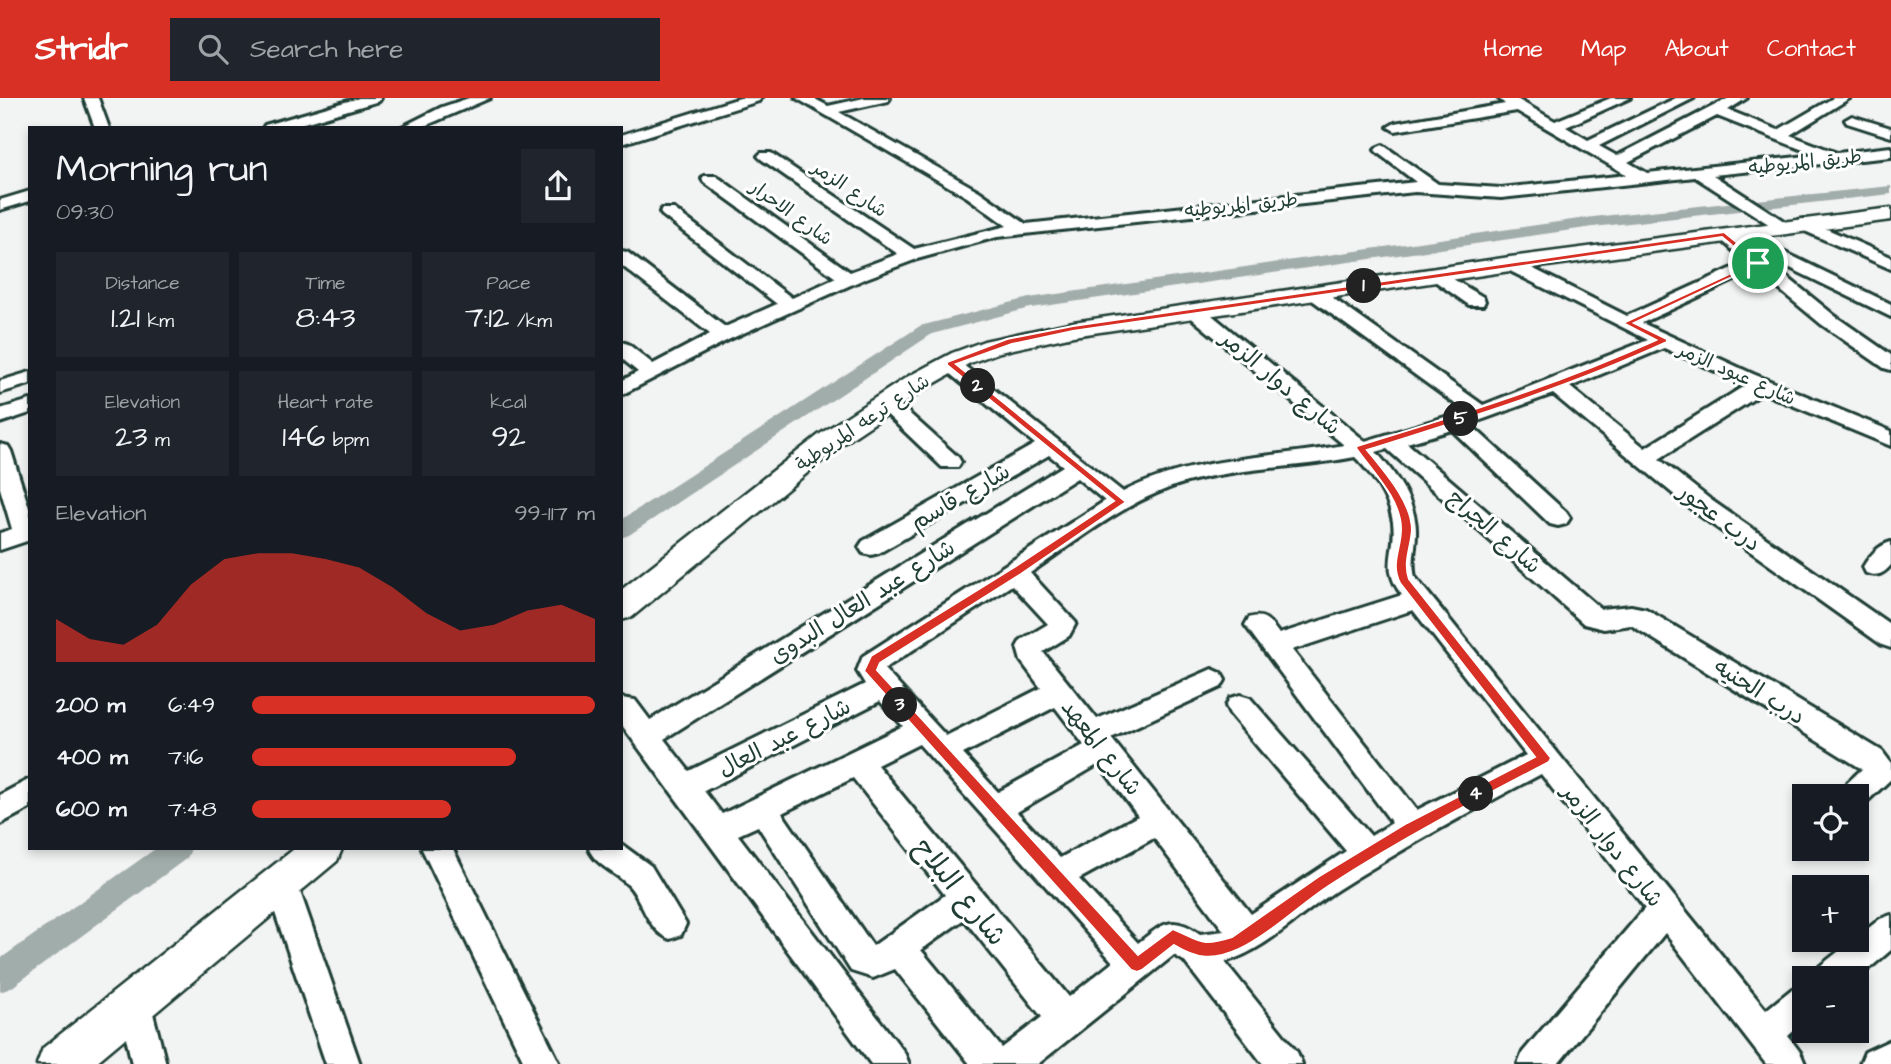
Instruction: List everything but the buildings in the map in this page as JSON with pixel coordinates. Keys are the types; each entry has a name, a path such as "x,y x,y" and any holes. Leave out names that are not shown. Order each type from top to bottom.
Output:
{"main road":[{"name":"شارع ترعه المريوطية","path":"623,606 830,440 885,402 950,363 993,346 1032,336 1728,234 1785,223 1891,214"},
{"path":"59,1064 322,850"}],"street":[{"path":"91,98 101,126"},
{"path":"277,126 374,98"},
{"path":"411,126 483,98"},
{"path":"623,140 754,98"},
{"path":"803,98 973,194 1020,228"},
{"path":"825,111 884,98"},
{"path":"1505,98 1644,178"},
{"path":"1556,126 1623,98"},
{"path":"1589,145 1686,98"},
{"path":"1617,162 1740,98"},
{"path":"1779,135 1843,98"},
{"path":"1395,127 1519,106"},
{"path":"1716,110 1835,158"},
{"path":"1852,120 1891,132"},
{"path":"1383,150 1433,187"},
{"name":"طريق المريوطيه","path":"623,388 723,335 849,279 911,255 1020,228 1433,187 1501,192 1644,178 1704,177 1891,152"},
{"name":"شارع الزمر","path":"766,156 911,255"},
{"path":"1704,177 1785,223 1891,264"},
{"name":"شارع الاحرار","path":"710,179 849,279"},
{"path":"0,205 28,197"},
{"path":"668,212 790,305"},
{"path":"1728,234 1758,263 1828,320 1891,364"},
{"path":"1728,234 1887,313"},
{"path":"623,258 723,335"},
{"path":"1627,323 1758,263"},
{"name":"شارع عبود الزمر","path":"1510,264 1663,341 1891,439"},
{"path":"1438,275 1476,301"},
{"path":"1314,293 1481,413"},
{"name":"شارع دوار الزمر","path":"1195,311 1361,448 1384,478 1401,510 1406,528 1400,569 1417,599 1788,1064"},
{"name":"شارع عبد العال","path":"685,788 877,677 875,660 1121,502 1155,483 1199,470 1319,456 1390,440 1481,413 1556,386 1663,341"},
{"path":"623,350 651,372"},
{"path":"950,363 1121,502"},
{"path":"0,387 28,379"},
{"path":"1644,458 1761,385"},
{"name":"درب عجور","path":"1556,386 1738,533 1891,638"},
{"path":"885,402 950,462"},
{"path":"0,416 28,407"},
{"path":"1455,421 1558,518"},
{"name":"شارع الجراج","path":"1390,440 1590,615 1600,620"},
{"name":"شارع قاسم","path":"871,547 1050,445"},
{"path":"0,451 27,532 0,542"},
{"name":"شارع عبد العال البدوى","path":"646,736 1078,467"},
{"name":"شارع المعهد","path":"1017,571 1063,623 1060,629 1028,649 1248,936"},
{"path":"1412,827 1266,635 1417,599"},
{"name":"درب الحنيه","path":"1600,620 1628,614 1637,616 1872,760 1879,768 1879,774 1867,784"},
{"path":"877,677 1137,965"},
{"path":"995,809 1098,741 1212,680"},
{"path":"943,751 1059,692"},
{"path":"1240,706 1368,854"},
{"path":"625,708 892,1064"},
{"path":"718,831 923,729"},
{"path":"1195,950 1224,948 1248,936 1323,881 1412,827 1544,758"},
{"name":"شارع البلاح","path":"857,762 1066,1020"},
{"path":"0,811 28,793"},
{"path":"763,808 860,957 868,962 878,961 967,898"},
{"path":"1056,876 1159,820"},
{"path":"437,850 543,1064"},
{"path":"605,850 640,876 670,924"},
{"path":"281,883 343,1064"},
{"path":"1535,1064 1664,910"},
{"path":"1847,966 1891,930"},
{"path":"1010,1064 1173,936 1195,950 1285,1064"},
{"path":"898,947 992,1064"},
{"path":"135,1002 149,1064"},
{"path":"1763,1034 1792,1011"},
{"path":"1877,1064 1891,1057"}],"waterway":[{"path":"623,529 926,330 1029,303 1593,222 1891,190"},
{"path":"0,977 176,850"}],"route":[{"path":"1724,235 1758,263 1627,323 1663,341 1516,401 1361,448 1384,478 1401,510 1406,528 1406,544 1400,569 1404,580 1544,758 1412,827 1323,881 1236,943 1224,948 1195,950 1173,936 1137,965 870,671 875,660 1121,502 950,363 1010,341 1073,329 1724,235"}]}
